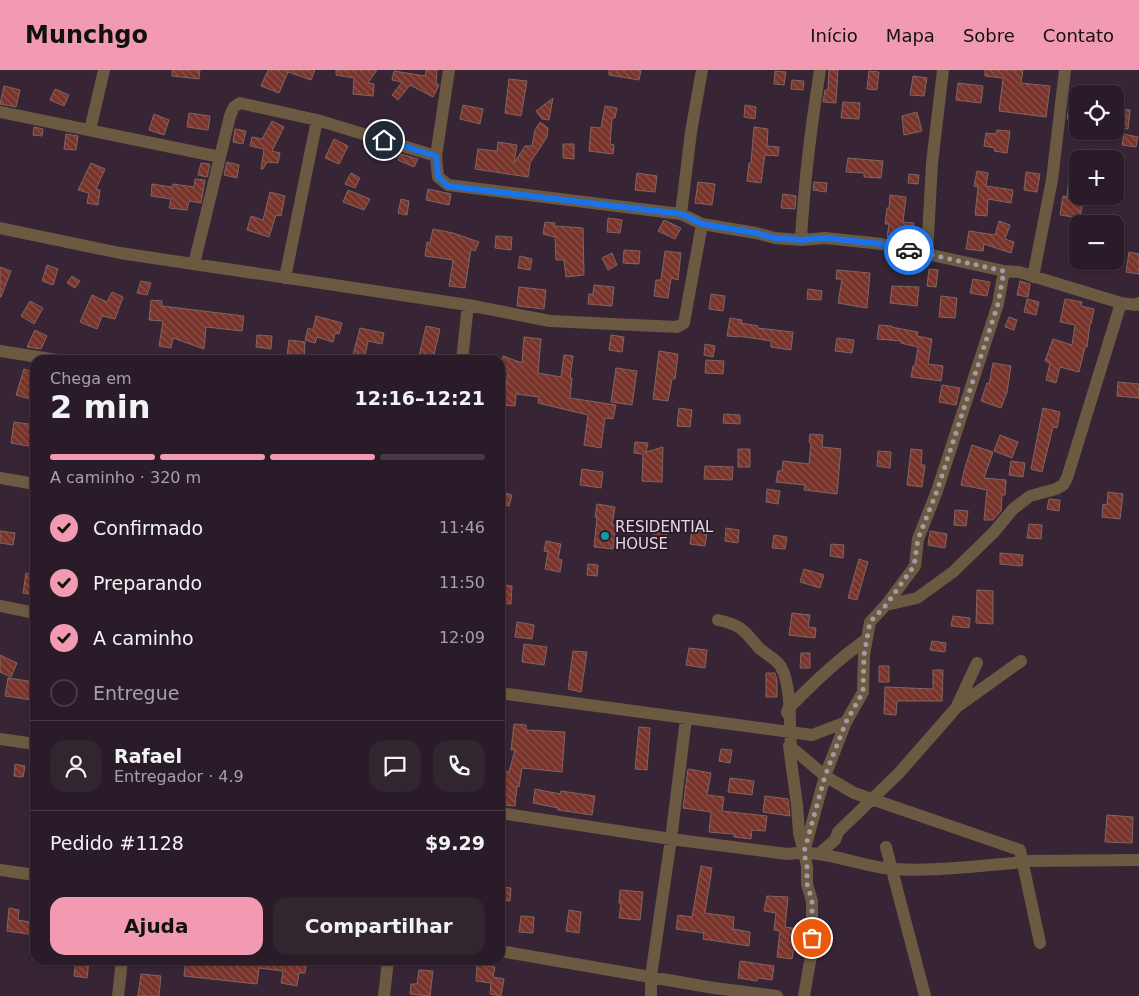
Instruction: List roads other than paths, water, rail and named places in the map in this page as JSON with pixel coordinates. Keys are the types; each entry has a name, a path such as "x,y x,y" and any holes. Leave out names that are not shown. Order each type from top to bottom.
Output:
{"street":[{"path":"90,130 104,70"},
{"path":"449,70 436,156 438,177 448,186 682,214 702,224 775,238 802,240 825,238 863,242 1004,271 1019,272 1121,302 1136,305 1139,303"},
{"path":"682,214 691,132 702,70"},
{"path":"802,240 803,193 809,136 820,70"},
{"path":"926,254 932,163 943,70"},
{"path":"1034,277 1052,180 1065,70"},
{"path":"194,264 230,116 234,107 240,103 317,120 436,156"},
{"path":"0,112 220,156"},
{"path":"285,278 317,120"},
{"path":"0,228 120,253 468,305 550,321 677,327 684,323 702,224"},
{"path":"804,852 825,776 846,722 863,692 864,655 870,622 886,605 914,566 918,539 937,491 998,304 1004,271"},
{"path":"886,605 917,598 954,572 994,532 1013,509 1030,496 1056,490 1063,485 1067,478 1121,302"},
{"path":"463,355 468,305"},
{"path":"0,351 30,356"},
{"path":"0,478 30,483"},
{"path":"0,606 30,611"},
{"path":"718,620 733,623 747,632 762,651 781,666 786,683 799,833 807,867 807,884 812,900 812,950 804,996"},
{"path":"768,729 784,721 788,708 818,678 867,639"},
{"path":"820,853 835,840 838,832 899,773 956,708 1021,661"},
{"path":"956,708 977,663"},
{"path":"505,694 812,735 846,722"},
{"path":"651,996 651,976 672,839 686,718"},
{"path":"768,729 779,736 825,776 854,793 1020,850 1024,861 1040,943"},
{"path":"0,739 30,743"},
{"path":"505,814 787,854 820,853 849,861 890,868 920,869 1024,861 1139,860"},
{"path":"886,847 925,996"},
{"path":"0,870 30,874"},
{"path":"505,952 714,988 777,996"},
{"path":"118,996 121,965"},
{"path":"384,996 387,965"}],"place":[{"name":"RESIDENTIAL HOUSE","path":"605,536"}]}
